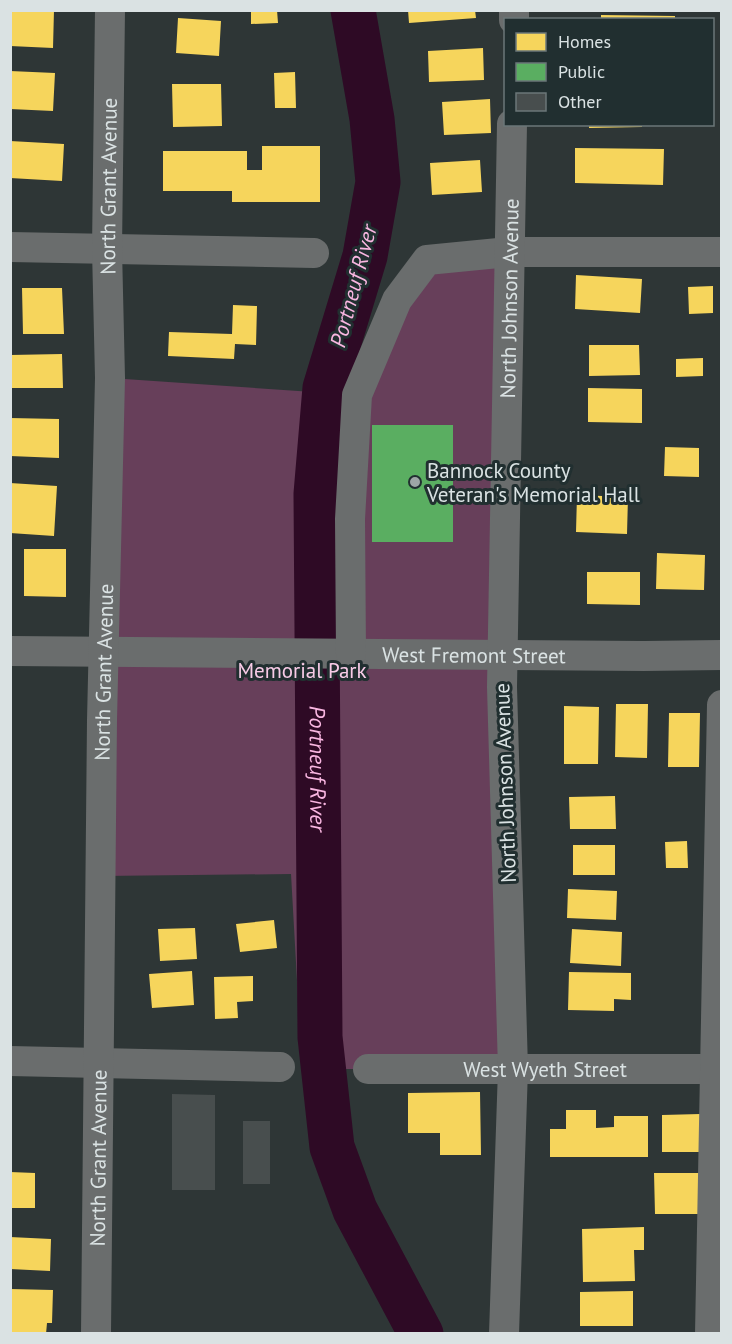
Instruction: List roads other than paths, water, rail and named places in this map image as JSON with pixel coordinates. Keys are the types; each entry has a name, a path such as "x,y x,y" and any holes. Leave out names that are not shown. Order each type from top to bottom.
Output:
{"street":[{"name":"North Grant Avenue","path":"96,1334 103,652 110,378 107,249 110,10"},
{"name":"North Johnson Avenue","path":"504,1334 513,1069 502,654 512,126"},
{"path":"10,247 314,253"},
{"path":"351,654 350,519 357,395 397,300 427,260 509,252 722,252"},
{"name":"West Fremont Street","path":"10,651 722,655"},
{"path":"710,1334 719,1070 722,705"},
{"path":"10,1061 280,1067"},
{"name":"West Wyeth Street","path":"368,1069 719,1070"}],"waterway":[{"name":"Portneuf River","path":"353,10 372,119 378,182 365,256 325,388 316,494 320,1037 332,1147 355,1210 421,1334"}],"place":[{"name":"Bannock County Veteran's Memorial Hall","path":"415,482"}],"park label":[{"name":"Memorial Park","path":"302,670"}]}
